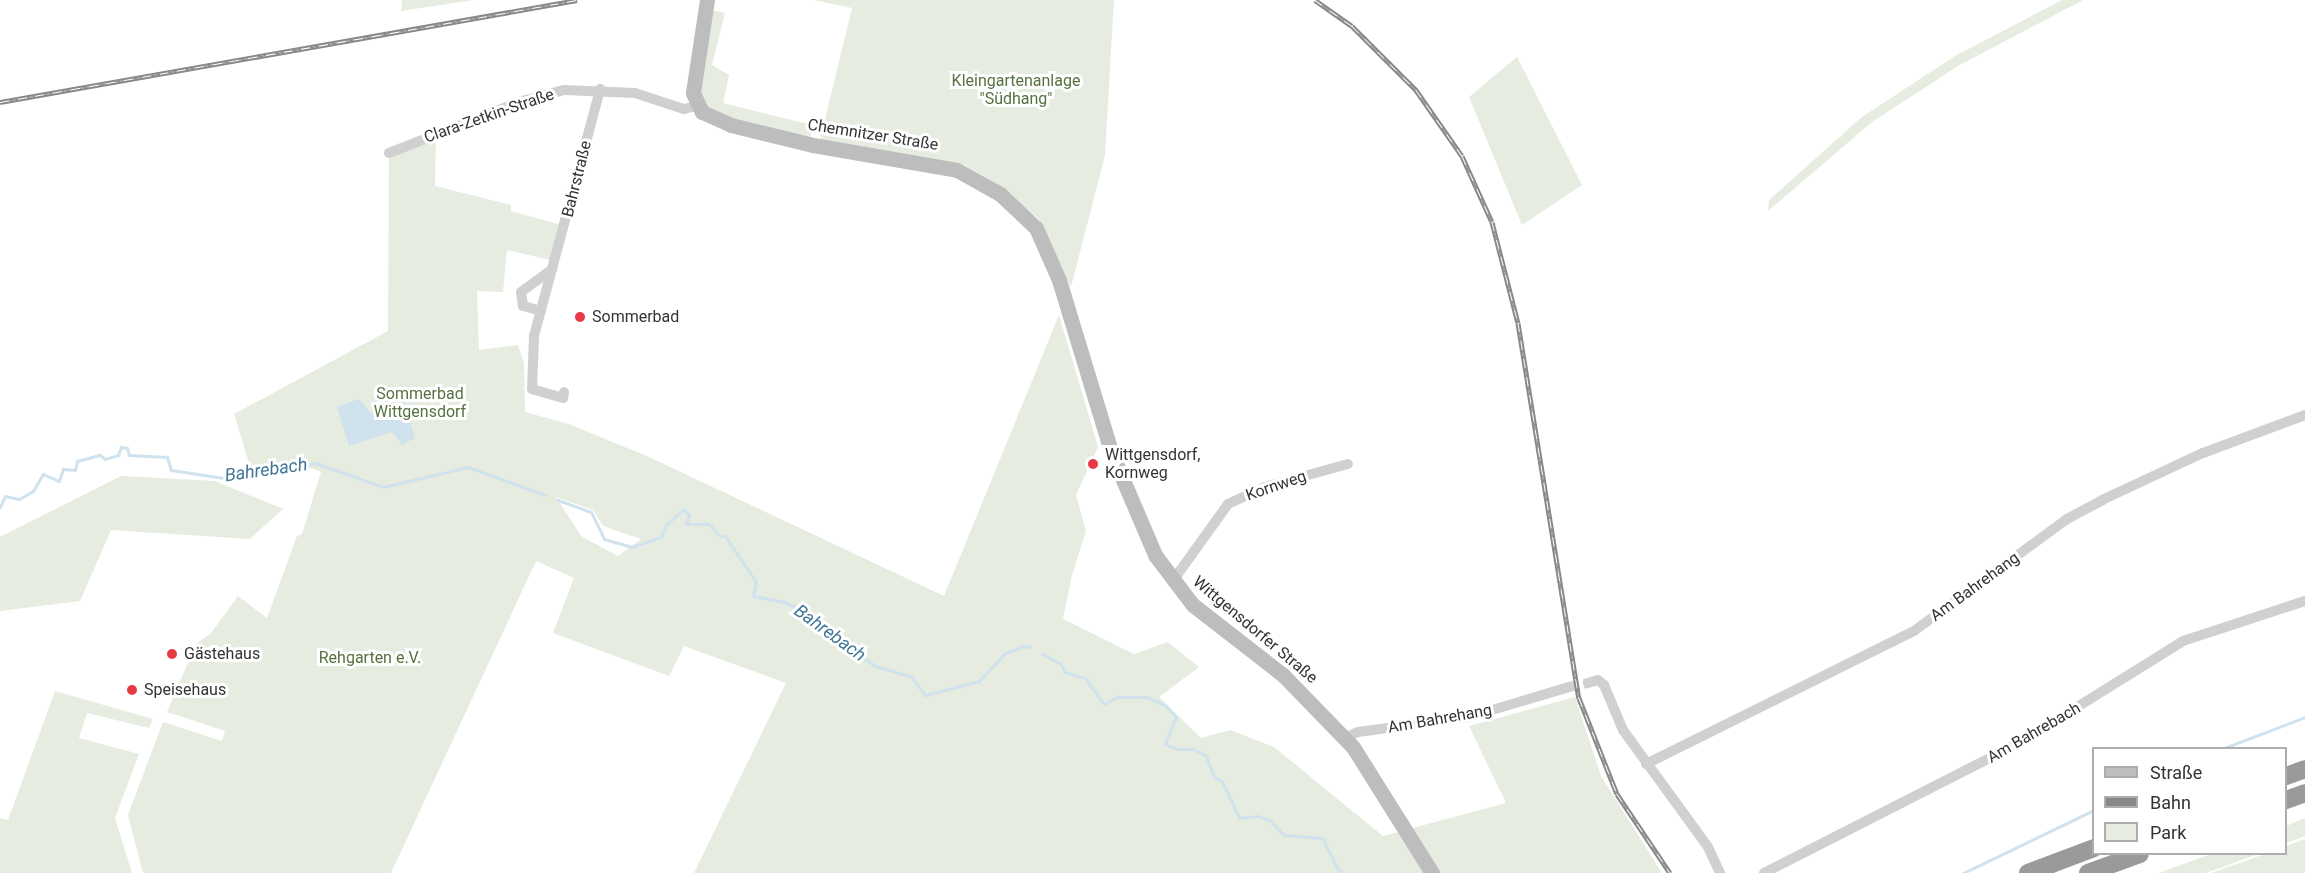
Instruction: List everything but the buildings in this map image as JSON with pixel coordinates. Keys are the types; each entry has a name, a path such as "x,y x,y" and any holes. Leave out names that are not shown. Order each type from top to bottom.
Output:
{"highway":[{"path":"2287,776 2305,769"},
{"path":"2287,800 2305,793"},
{"path":"2028,873 2092,849"},
{"path":"2088,873 2137,855"}],"street":[{"path":"696,106 693,93 707,0"},
{"name":"Clara-Zetkin-Straße","path":"389,153 522,101 564,90 600,89 635,93 684,109 696,106"},
{"name":"Bahrstraße","path":"564,392 563,398 532,388 533,351 541,311 600,89"},
{"name":"Chemnitzer Straße","path":"696,106 713,119 769,135 957,170 1000,194 1022,213 1047,246 1089,389 1128,494"},
{"path":"541,311 523,306 521,292 553,269"},
{"name":"Am Bahrehang","path":"1646,764 1914,631 2067,519 2102,500 2203,453 2305,415"},
{"name":"Kornweg","path":"1173,582 1228,504 1265,487 1348,465"},
{"name":"Wittgensdorfer Straße","path":"1128,494 1155,555 1173,582 1193,605 1307,697 1345,738 1432,873"},
{"name":"Am Bahrebach","path":"1764,873 2021,742 2183,641 2305,601"},
{"path":"1588,683 1598,680 1604,685 1623,730 1708,847 1720,873"},
{"name":"Am Bahrehang","path":"1345,738 1358,732 1469,717 1569,687"}],"green space":[{"path":"402,0 473,0 401,11"},
{"name":"Kleingartenanlage \"Südhang\"","path":"813,0 1114,0 1105,155 1071,287 1039,219 989,179 963,164 820,140 852,8"},
{"path":"2062,0 2083,0 1958,66 1872,122 1768,211 1769,200 1862,117 1955,56"},
{"path":"711,10 725,13 712,65 729,75 723,103 808,124 812,128 810,137 724,118 707,107 700,94"},
{"path":"1517,57 1582,185 1522,225 1469,97"},
{"path":"436,135 435,186 511,205 511,211 565,226 555,261 507,250 503,292 477,291 479,350 518,345 524,363 525,412 569,424 649,457 944,596 1059,315 1098,447 1076,495 1086,531 1072,575 1063,619 1134,654 1168,642 1199,667 1159,697 1201,738 1230,730 1274,747 1383,836 1506,803 1469,726 1575,697 1601,776 1662,873 694,873 786,683 684,646 669,676 553,633 574,578 536,561 391,873 143,873 128,815 163,722 222,741 225,731 167,712 196,644 211,633 238,596 267,618 297,536 302,534 321,472 312,468 253,476 234,414 388,331 389,153","holes":["556,497 593,510 603,526 641,539 618,556 581,536"]},
{"path":"121,476 215,481 283,509 250,539 111,530 80,601 0,611 0,537"},
{"path":"55,691 153,719 149,728 87,713 79,738 139,754 115,818 132,873 0,873 0,818 8,820"},
{"path":"2305,818 2305,836 2287,843 2287,826"},
{"path":"2305,839 2305,873 2211,873 2262,855 2287,855 2287,846"},
{"path":"2208,855 2255,855 2206,873 2159,873"}],"water":[{"path":"359,399 370,412 405,402 415,438 402,445 392,432 349,446 337,407"}],"waterway":[{"name":"Bahrebach","path":"0,507 5,496 19,499 33,491 43,474 59,481 63,469 75,470 77,461 100,455 105,459 118,455 121,447 127,448 129,455 167,457 171,470 223,478 241,470 274,471 316,463 383,487 468,467 545,495"},
{"name":"Bahrebach","path":"558,500 591,512 604,539 632,547 661,537 666,525 683,509 689,515 686,524 709,524 720,536 725,536 756,582 753,596 785,602 810,615 824,630 875,666 911,676 925,695 979,681 1004,654 1023,646 1030,647"},
{"name":"Bahrebach","path":"1042,654 1060,663 1065,672 1085,678 1104,704 1118,697 1147,697 1166,706 1176,717 1165,744 1177,749 1193,749 1206,756 1214,777 1222,781 1239,818 1257,816 1270,820 1284,835 1322,838 1338,870 1343,873"},
{"name":"Bahrebach","path":"2227,747 2305,717"},
{"name":"Bahrebach","path":"1963,873 2092,811"}],"tunnel":[{"path":"1569,687 1588,683"}],"railway":[{"path":"0,102 577,0"},
{"path":"1315,0 1352,26 1416,90 1462,156 1492,222 1518,323 1579,698 1617,794 1670,873"}],"place":[{"name":"Sommerbad","path":"580,317"},
{"name":"Wittgensdorf, Kornweg","path":"1093,464"},
{"name":"Gästehaus","path":"172,654"},
{"name":"Speisehaus","path":"132,690"}],"park label":[{"name":"Sommerbad Wittgensdorf","path":"420,403"},
{"name":"Rehgarten e.V.","path":"370,658"}]}
